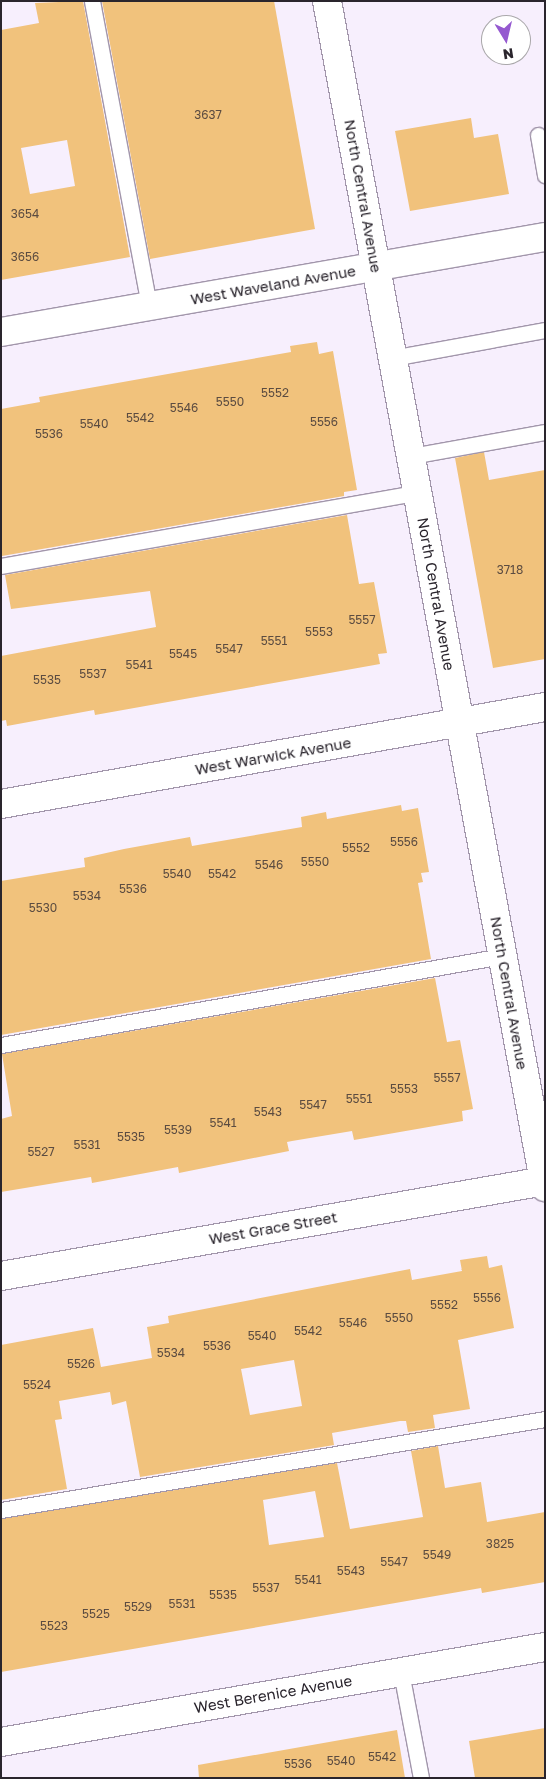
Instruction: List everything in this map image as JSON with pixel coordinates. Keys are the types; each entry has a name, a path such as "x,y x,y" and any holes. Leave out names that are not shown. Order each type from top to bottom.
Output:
{"street":[{"name":"North Central Avenue","path":"327,1 544,1183"},
{"name":"West Waveland Avenue","path":"1,332 545,237"},
{"name":"West Warwick Avenue","path":"1,804 545,707"},
{"name":"West Grace Street","path":"1,1276 544,1183"},
{"name":"West Berenice Avenue","path":"1,1742 545,1646"}],"lane":[{"path":"92,1 149,306"},
{"path":"538,135 545,175"},
{"path":"392,358 545,330"},
{"path":"411,456 545,432"},
{"path":"1,566 417,494"},
{"path":"1,1045 502,956"},
{"path":"1,1510 545,1419"},
{"path":"402,1672 421,1778"}],"building":[{"path":"83,1 130,257 1,280 1,30 39,23 35,3","holes":["67,140 75,186 30,194 21,148"]},
{"path":"102,1 274,1 315,229 150,259"},
{"path":"471,118 474,138 498,134 509,194 410,211 395,131"},
{"path":"317,342 319,354 333,351 357,490 344,492 344,496 2,556 1,409 40,402 39,397 291,352 290,346"},
{"path":"484,452 489,480 545,470 545,659 493,668 455,458"},
{"path":"347,515 359,584 374,582 387,653 378,654 380,664 95,715 94,710 7,726 6,720 1,721 1,656 156,627 150,591 11,609 5,575"},
{"path":"401,805 402,811 418,808 429,872 421,873 423,882 418,883 431,959 1,1035 1,881 85,867 84,858 124,849 190,837 192,846 302,827 301,817 326,812 327,819"},
{"path":"435,978 447,1042 460,1040 473,1109 462,1111 463,1121 354,1140 352,1131 292,1141 287,1142 289,1151 179,1173 178,1167 92,1183 91,1177 1,1192 1,1119 12,1116 2,1054"},
{"path":"487,1256 489,1268 502,1265 514,1328 458,1340 470,1409 433,1415 435,1428 408,1432 406,1421 400,1421 332,1433 334,1445 140,1477 126,1401 112,1405 110,1392 59,1401 62,1419 55,1420 67,1489 1,1500 1,1345 93,1328 101,1367 152,1358 147,1327 169,1323 168,1316 410,1269 412,1280 462,1271 460,1260","holes":["294,1360 302,1406 250,1415 241,1369"]},
{"path":"438,1446 445,1488 481,1482 487,1522 545,1512 545,1582 482,1593 481,1588 1,1672 1,1519 337,1463 350,1529 423,1517 411,1451","holes":["315,1491 324,1537 269,1545 263,1500"]},
{"path":"545,1728 545,1778 475,1778 469,1741"},
{"path":"397,1730 405,1778 199,1778 198,1765"}]}
